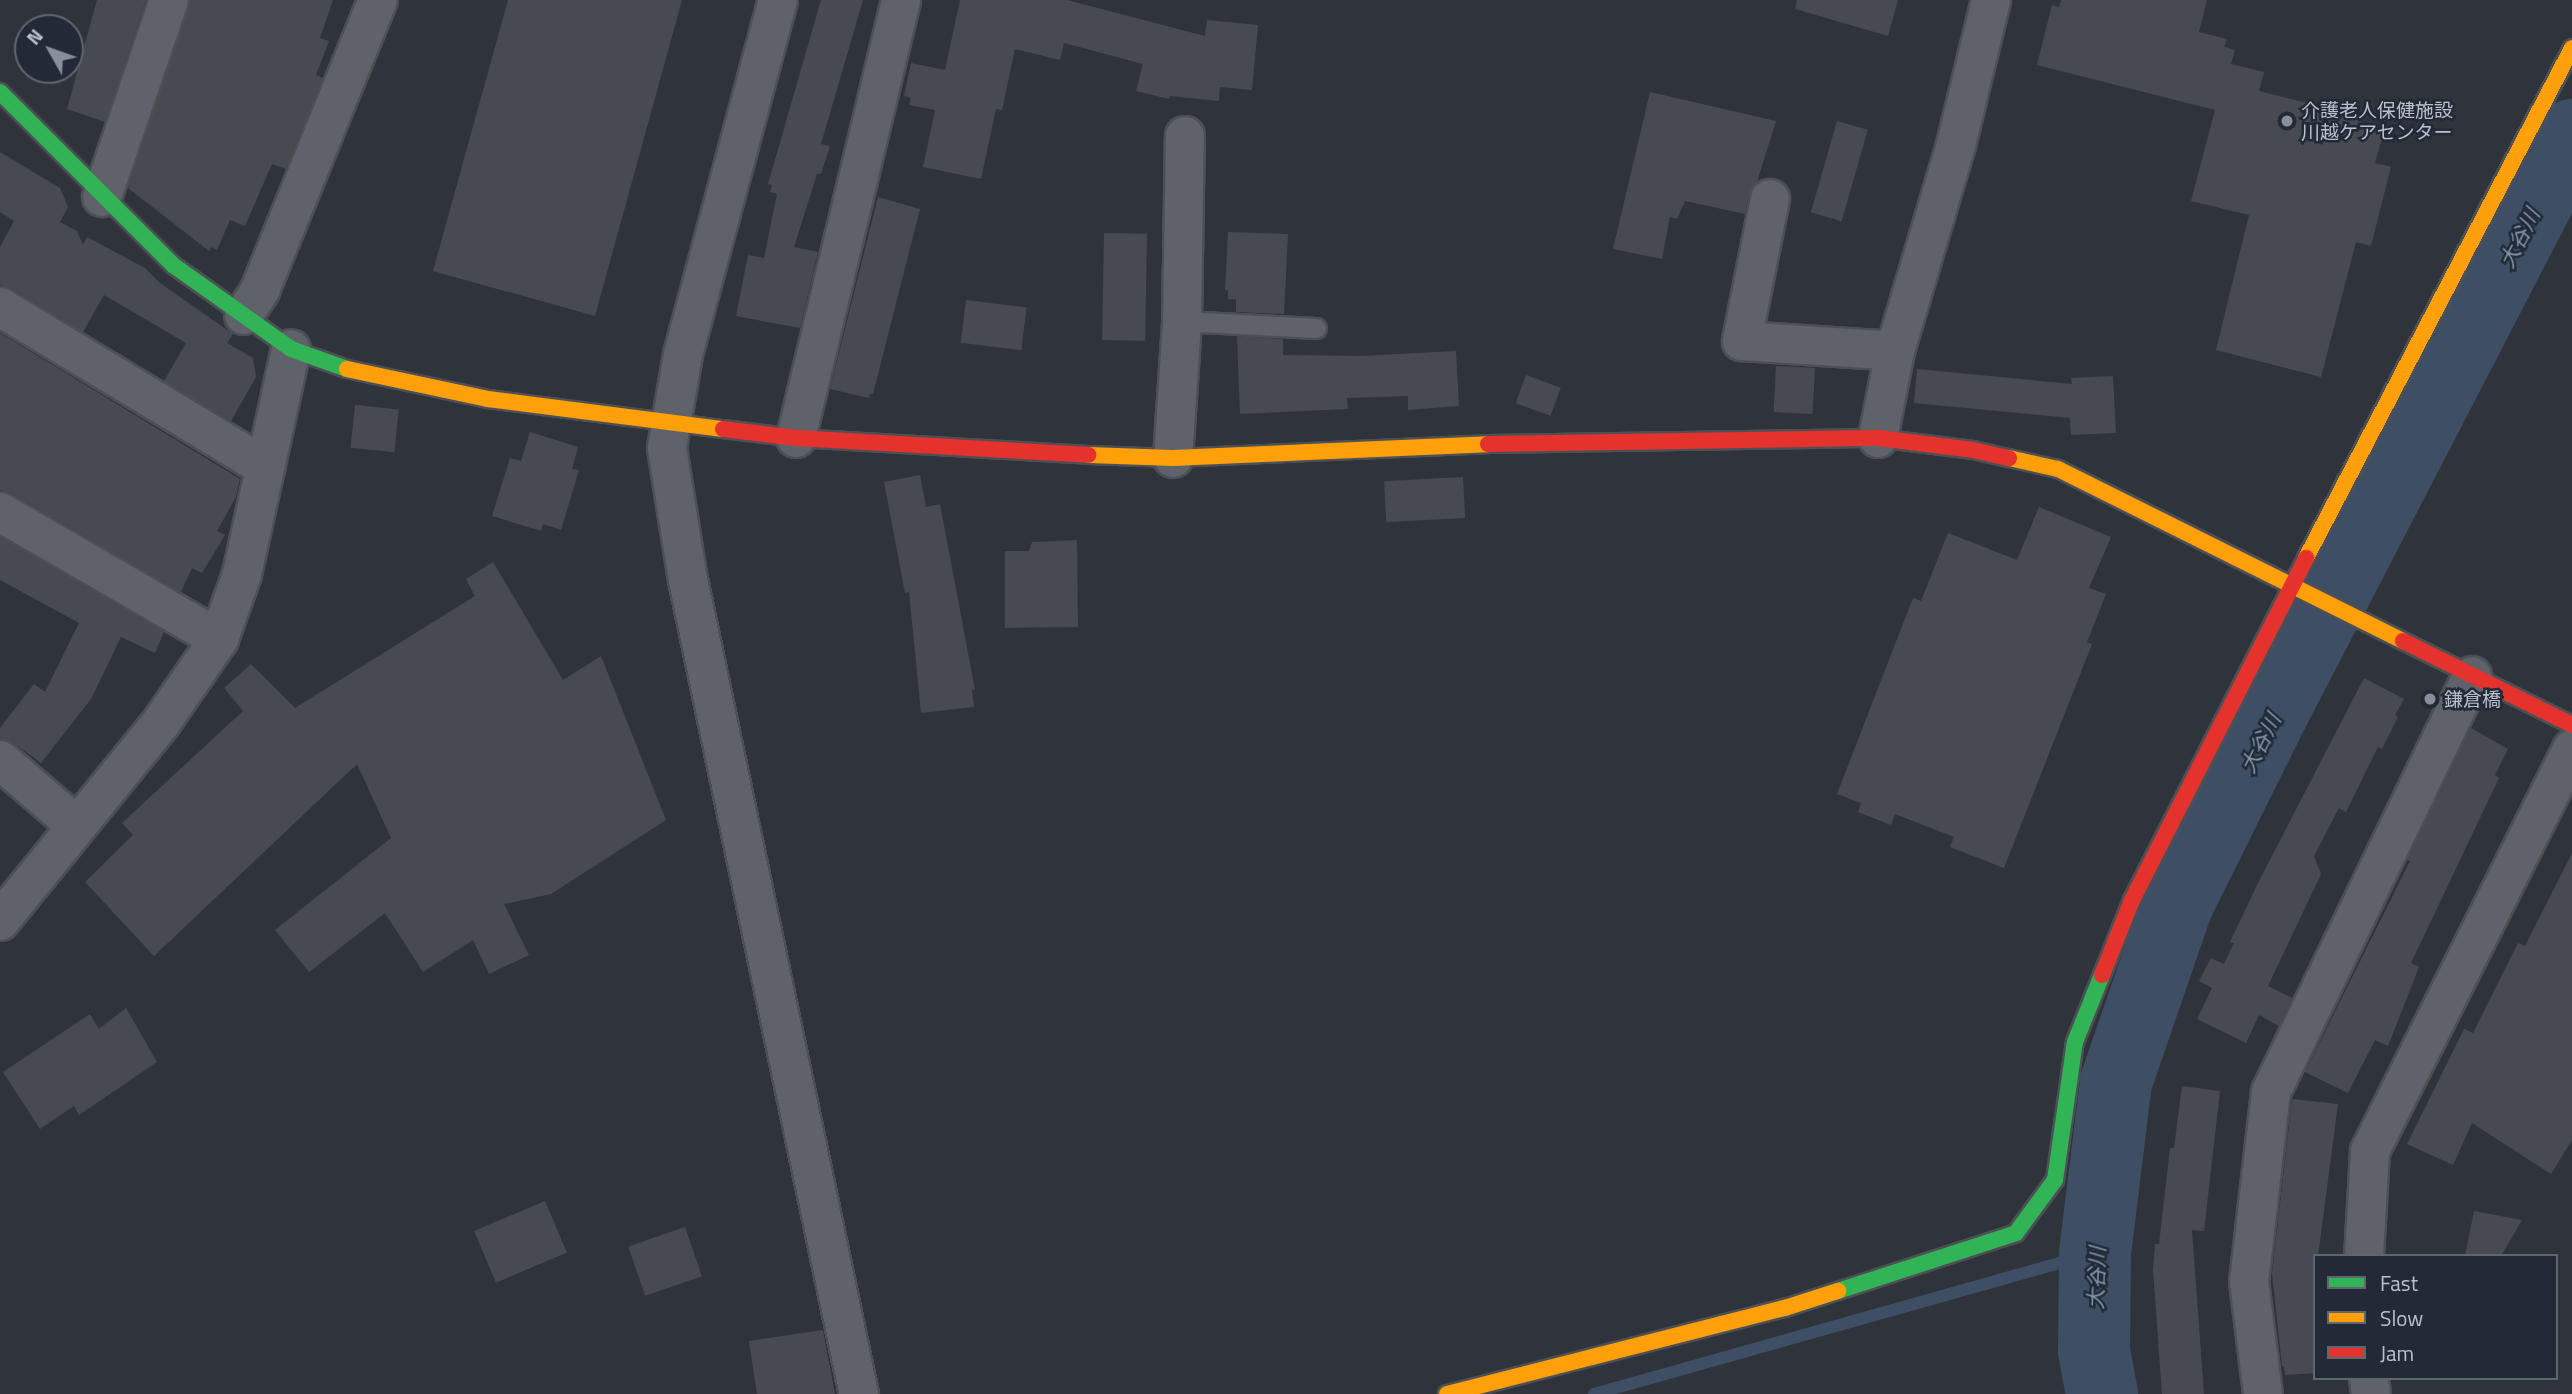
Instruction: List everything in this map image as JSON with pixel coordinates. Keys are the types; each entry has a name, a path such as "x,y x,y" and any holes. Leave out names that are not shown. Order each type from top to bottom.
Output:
{"street":[{"path":"102,197 169,0"},
{"path":"244,315 260,290 378,0"},
{"path":"778,0 683,355 669,421 667,448 688,580 859,1394"},
{"path":"796,438 901,0"},
{"path":"1878,438 1895,351 1956,145 1992,0"},
{"path":"1447,1394 1785,1308 2015,1233 2055,1180 2075,1042 2132,900 2291,586 2572,48"},
{"path":"0,92 102,197 173,265 291,349 332,366 488,399 796,438 1012,452 1172,457 1502,443 1878,438 1973,450 2058,469 2572,725"},
{"path":"1172,457 1182,321 1185,136"},
{"path":"1770,199 1742,341 1895,351"},
{"path":"0,307 265,467"},
{"path":"0,921 160,723 219,639 242,574 291,349"},
{"path":"0,512 219,639"},
{"path":"2263,1394 2249,1282 2272,1092 2472,676"},
{"path":"2364,1254 2370,1151 2572,749"},
{"path":"0,761 77,826"}],"lane":[{"path":"1182,321 1316,328"}],"building":[{"path":"97,0 146,0 105,122 67,109 74,84 84,84 84,47"},
{"path":"190,0 333,0 320,38 329,41 316,75 323,78 286,169 272,164 245,226 230,220 217,250 211,247 209,251 128,188"},
{"path":"508,0 682,0 595,316 433,271"},
{"path":"821,0 863,0 821,144 830,146 821,174 817,174 794,247 818,252 800,328 736,316 748,255 764,258 777,194 770,192 772,185 768,184"},
{"path":"960,0 1067,0 1205,36 1207,20 1258,25 1252,90 1220,87 1219,101 1170,96 1169,99 1136,91 1143,64 1064,43 1060,60 1015,49 1002,110 996,109 981,179 923,167 935,110 909,105 911,98 904,96 911,63 945,70"},
{"path":"1797,0 1898,0 1888,36 1795,9"},
{"name":"介護老人保健施設 川越ケアセンター","path":"2061,0 2207,0 2199,32 2227,39 2224,47 2235,50 2231,64 2264,72 2259,91 2362,117 2360,125 2384,131 2375,163 2391,167 2371,246 2356,242 2321,377 2216,350 2249,215 2191,201 2215,110 2037,65 2052,5 2059,7"},
{"path":"1650,92 1776,121 1757,182 1749,195 1745,214 1685,201 1677,219 1670,217 1662,259 1613,249"},
{"path":"1837,121 1868,130 1842,221 1811,212"},
{"path":"0,152 60,188 68,207 60,222 77,231 83,245 87,237 145,268 160,283 233,334 227,343 253,358 256,377 231,421 164,381 186,343 104,295 83,332 11,288 0,285 0,247 14,221 0,212"},
{"path":"878,197 920,209 873,394 870,394 869,398 830,389"},
{"path":"1228,232 1288,234 1284,314 1236,312 1236,299 1228,299 1228,290 1225,290"},
{"path":"1104,233 1147,234 1145,341 1102,340"},
{"path":"966,300 1027,307 1021,350 961,343"},
{"path":"0,333 240,479 236,497 217,531 225,535 202,573 192,568 181,592 11,493 0,490"},
{"path":"1237,336 1283,339 1283,355 1361,356 1456,351 1459,406 1408,410 1408,396 1347,398 1348,409 1240,414"},
{"path":"1776,366 1815,368 1813,414 1774,412"},
{"path":"1917,369 2072,384 2071,378 2113,376 2116,433 2071,435 2070,418 1914,403"},
{"path":"1526,375 1561,388 1551,416 1516,403"},
{"path":"355,405 399,410 394,452 351,448"},
{"path":"530,432 578,447 572,469 579,470 561,530 543,524 541,531 492,516 510,458 521,461"},
{"path":"920,475 926,507 940,504 975,690 972,689 974,707 921,713 909,592 905,593 884,482"},
{"path":"1463,477 1465,518 1386,522 1384,481"},
{"path":"2039,507 2111,537 2089,588 2106,594 2087,642 2092,644 2004,868 1950,847 1954,837 1895,814 1891,825 1858,812 1861,803 1837,794 1913,598 1921,601 1948,533 2017,560"},
{"path":"0,537 164,632 155,653 121,637 91,699 41,763 14,743 0,739 0,728 34,684 45,692 79,623 0,580"},
{"path":"1077,540 1078,627 1005,628 1005,551 1029,551 1032,542"},
{"path":"493,562 563,680 601,656 666,820 551,894 504,904 529,955 489,974 473,940 423,972 385,913 309,972 275,930 391,838 357,764 154,956 85,882 133,835 122,823 243,711 224,688 251,664 295,708 475,596 466,579"},
{"path":"2364,678 2404,699 2382,749 2378,747 2346,812 2339,808 2314,856 2321,874 2268,986 2292,998 2279,1026 2259,1015 2246,1043 2197,1019 2212,988 2199,981 2211,958 2224,964 2234,943 2230,942 2258,883"},
{"path":"2471,728 2508,749 2495,775 2499,778 2411,963 2419,967 2388,1046 2375,1040 2348,1093 2305,1072 2410,861 2407,860"},
{"path":"2572,853 2572,1140 2551,1174 2472,1123 2453,1165 2407,1144 2464,1029 2473,1033 2518,943 2525,946"},
{"path":"126,1008 157,1062 79,1115 74,1106 40,1129 3,1072 90,1014 99,1029"},
{"path":"2182,1086 2220,1091 2204,1231 2192,1230 2204,1394 2162,1394 2153,1270 2155,1244 2159,1244 2170,1148 2174,1148"},
{"path":"2292,1099 2338,1104 2318,1254 2313,1254 2313,1373 2285,1375 2272,1273"},
{"path":"545,1201 567,1253 496,1283 474,1231"},
{"path":"2474,1211 2522,1220 2502,1254 2465,1254"},
{"path":"685,1227 702,1276 645,1296 628,1247"},
{"path":"823,1330 835,1394 757,1394 749,1341"}],"waterway":[{"name":"大谷川","path":"2102,1394 2094,1351 2095,1253 2116,1082 2177,905 2274,710 2572,135"},
{"path":"1594,1394 2095,1253"}],"traffic: fast":[{"path":"0,92 173,265 291,349 347,369"},
{"path":"1838,1291 2016,1233 2055,1180 2075,1042 2102,975"}],"traffic: slow":[{"path":"2306,558 2572,48"},
{"path":"347,369 488,399 723,429"},
{"path":"1089,455 1173,458 1488,444"},
{"path":"2009,458 2058,469 2403,641"},
{"path":"1447,1394 1785,1308 1838,1291"}],"traffic: jam":[{"path":"723,429 796,438 1089,455"},
{"path":"1488,444 1878,438 1973,450 2009,458"},
{"path":"2102,975 2132,900 2306,558"},
{"path":"2403,641 2572,725"}],"place":[{"name":"介護老人保健施設 川越ケアセンター","path":"2287,121"},
{"name":"鎌倉橋","path":"2430,699"}]}
